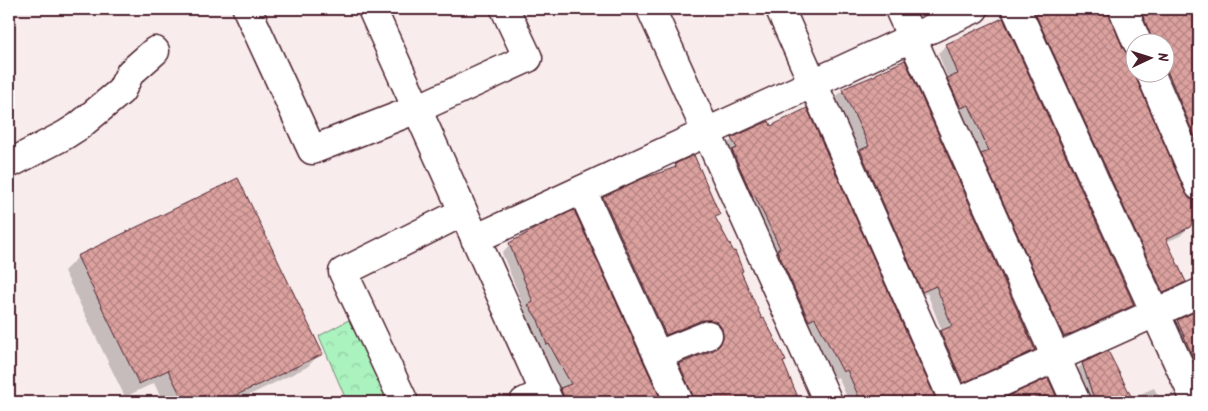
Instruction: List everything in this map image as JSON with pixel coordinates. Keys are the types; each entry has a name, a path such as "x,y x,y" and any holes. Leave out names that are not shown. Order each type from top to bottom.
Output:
{"street":[{"path":"247,9 312,150 417,109 528,58 506,9"},
{"path":"372,9 475,239 539,399"},
{"path":"651,9 828,402"},
{"path":"780,9 956,402 1199,293"},
{"path":"899,9 1076,402"},
{"path":"475,239 974,9"},
{"path":"1016,9 1196,402"},
{"path":"1123,9 1133,32"},
{"path":"9,164 79,126 120,91 130,73 155,51"},
{"path":"1154,82 1199,186"},
{"path":"582,190 680,402"},
{"path":"404,402 343,272 463,212"},
{"path":"658,355 708,335"}],"green space":[{"path":"356,316 397,402 347,402 319,336"}],"building":[{"path":"1033,9 1108,9 1126,52 1126,82 1138,82 1185,192 1190,199 1199,201 1199,218 1193,221 1190,227 1166,239 1186,282 1163,292"},
{"path":"1140,9 1199,9 1199,147 1172,82 1176,82 1176,32 1149,32"},
{"path":"1003,18 1134,305 1064,337 981,154 989,151 969,105 961,108 947,78 958,74 946,44"},
{"path":"905,60 1035,350 963,383 940,331 952,326 936,286 922,292 860,150 869,146 842,89"},
{"path":"807,108 937,402 861,402 847,370 843,372 815,318 809,321 777,250 780,248 755,196 753,197 732,150 737,148 731,138 769,121 771,126"},
{"path":"694,155 720,215 715,217 735,251 743,271 741,272 762,319 764,318 786,361 783,362 800,402 694,402 679,364 714,350 720,345 723,338 722,329 717,322 702,320 666,335 603,197 639,180 676,167 675,164"},
{"path":"238,178 323,354 222,402 184,402 168,370 139,384 77,256"},
{"path":"574,210 662,402 566,402 560,388 571,384 549,344 547,345 538,320 528,305 533,302 509,243"},
{"path":"1199,310 1199,371 1177,320"},
{"path":"1108,351 1134,402 1095,402 1082,363"},
{"path":"1048,378 1059,402 995,402"}]}
